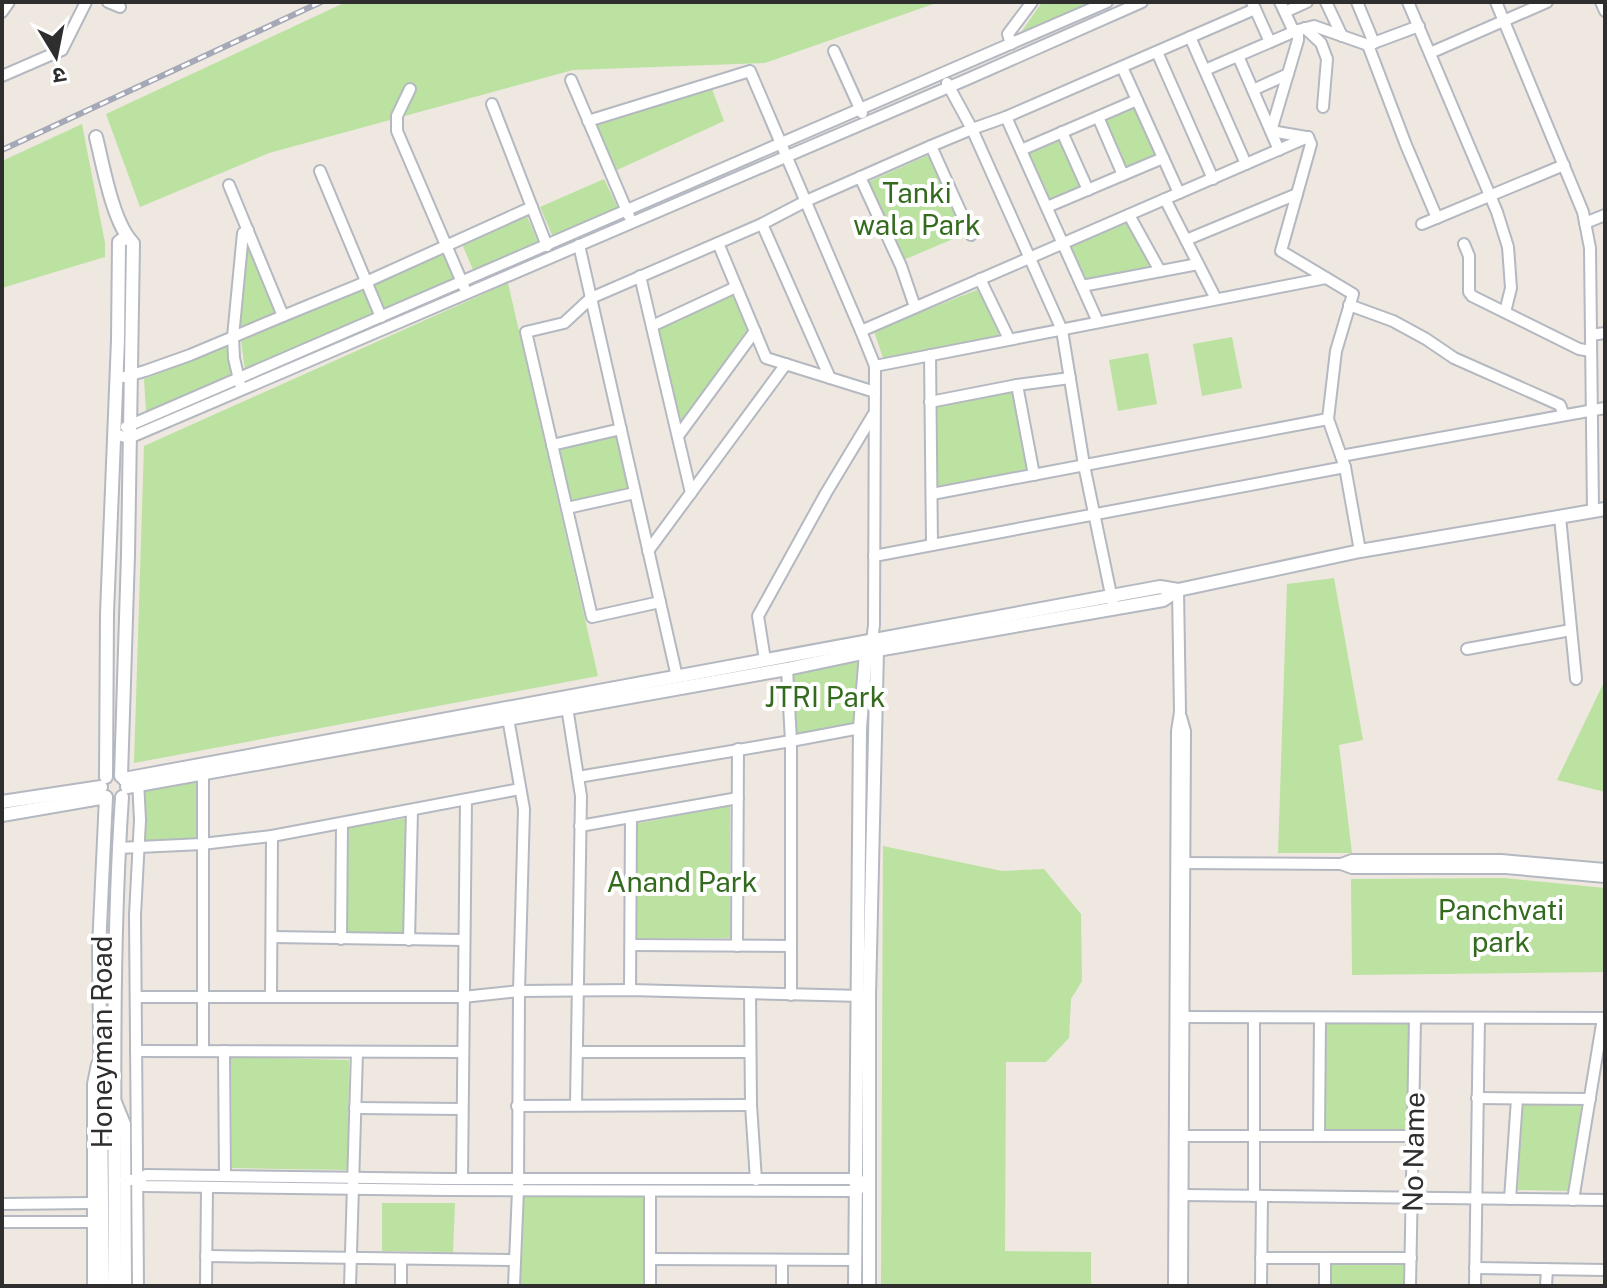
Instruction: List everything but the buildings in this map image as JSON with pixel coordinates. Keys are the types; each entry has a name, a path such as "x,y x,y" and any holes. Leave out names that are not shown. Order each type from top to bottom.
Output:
{"street":[{"path":"2,12 9,2"},
{"path":"2,76 62,50 86,2"},
{"path":"108,2 120,7"},
{"path":"1011,44 1008,34 1032,2"},
{"path":"240,384 381,317 579,245 629,217 781,144 1107,2"},
{"path":"1307,2 1283,7 1299,30 1321,43 1327,59 1323,107"},
{"path":"1326,2 1342,36"},
{"path":"1357,2 1406,145 1437,218"},
{"path":"1408,2 1490,196 1508,247 1511,288 1505,312"},
{"path":"104,787 114,800 128,783 765,660 872,647 1112,603 1160,587 1178,590 1360,551 1599,510 1592,410 1590,248 1583,212 1496,2"},
{"path":"1430,53 1547,2"},
{"path":"1601,2 1605,11"},
{"path":"114,434 130,432 464,288 547,246 787,156 1136,3"},
{"path":"660,602 592,617 526,332 564,323 591,298 931,146 1157,52 1254,6 1270,42"},
{"path":"1205,70 1314,26 1371,44 1419,26"},
{"path":"1271,131 1299,30"},
{"path":"1190,37 1246,164"},
{"path":"834,51 866,122"},
{"path":"1157,52 1213,179"},
{"path":"1238,56 1279,150"},
{"path":"1122,67 1179,193"},
{"path":"588,121 750,71 875,366 874,625 860,728 869,1286"},
{"path":"943,73 972,129 1062,330 1093,515 1112,603"},
{"path":"1253,90 1288,74"},
{"path":"571,80 629,217"},
{"path":"410,89 397,116 397,131 464,288"},
{"path":"1021,150 1137,100"},
{"path":"492,104 547,246"},
{"path":"1006,117 1098,322"},
{"path":"1098,117 1123,175"},
{"path":"1271,131 1308,137"},
{"path":"1062,132 1088,190"},
{"path":"96,137 111,196 126,237 133,243 128,783 118,848 115,1286"},
{"path":"861,331 1308,137"},
{"path":"1308,137 1311,144 1281,251 1353,294 1336,351 1328,419 1345,467 1360,551"},
{"path":"931,146 971,235"},
{"path":"1047,207 1163,158"},
{"path":"1422,224 1564,165"},
{"path":"320,171 381,317"},
{"path":"860,177 901,266 915,307"},
{"path":"229,185 283,316"},
{"path":"1186,240 1297,194"},
{"path":"1165,199 1216,299"},
{"path":"116,377 130,376 190,355 366,282 532,207"},
{"path":"1129,215 1160,271"},
{"path":"1585,223 1605,215"},
{"path":"762,224 830,378"},
{"path":"240,384 233,337 243,233 248,230"},
{"name":"Honeyman Road","path":"103,1286 99,948 119,242 126,237"},
{"path":"718,243 766,358 875,392"},
{"path":"1464,244 1469,256 1470,293 1579,349 1591,351"},
{"path":"579,245 677,677"},
{"path":"1082,286 1198,264"},
{"path":"640,276 691,493"},
{"path":"875,366 1326,278"},
{"path":"980,279 1009,339"},
{"path":"652,326 736,287"},
{"path":"1349,305 1393,321 1454,358 1560,405 1564,415"},
{"path":"678,436 755,331"},
{"path":"1591,335 1605,333"},
{"path":"930,355 932,545"},
{"path":"648,551 786,364"},
{"path":"930,402 1070,378"},
{"path":"1017,385 1034,475"},
{"path":"1341,456 1605,408"},
{"path":"765,660 758,616 874,413"},
{"path":"932,494 1328,419"},
{"path":"552,445 621,429"},
{"path":"874,556 1345,467"},
{"path":"567,508 635,493"},
{"path":"1560,517 1576,679"},
{"path":"1174,1286 1179,1136 1178,590"},
{"path":"1467,649 1571,630"},
{"path":"2,815 104,787 112,774 128,783 203,773 787,669 872,647"},
{"path":"855,1286 872,647"},
{"path":"787,669 791,741 791,995"},
{"path":"567,707 581,796 576,1105"},
{"path":"508,718 524,809 514,1286"},
{"path":"578,777 860,728"},
{"path":"737,946 738,749"},
{"path":"203,773 203,1051"},
{"path":"126,1286 137,1111 135,915 139,846 128,783"},
{"path":"2,802 104,787"},
{"path":"118,848 202,844 272,836 520,789"},
{"path":"580,826 738,798"},
{"path":"462,1179 466,800"},
{"path":"409,940 412,810"},
{"path":"630,990 631,817"},
{"path":"341,939 342,823"},
{"path":"271,997 272,836"},
{"path":"1341,864 1352,860 1457,858 1605,869"},
{"path":"1180,863 1506,868 1605,877"},
{"path":"272,937 464,940"},
{"path":"631,945 791,946"},
{"path":"136,997 463,997 519,991 630,990 863,996"},
{"path":"750,994 751,1105 756,1180"},
{"path":"1179,1017 1604,1018 1573,1200"},
{"path":"1254,1018 1254,1136 1261,1286"},
{"path":"1319,1136 1320,1018"},
{"name":"No Name","path":"1410,1286 1415,1018"},
{"path":"1475,1286 1479,1018"},
{"path":"93,1286 93,1084 100,1049"},
{"path":"136,1051 462,1052"},
{"path":"224,1051 225,1176"},
{"path":"350,1286 357,1052"},
{"path":"578,1052 750,1052"},
{"path":"1477,1098 1590,1099"},
{"path":"1510,1199 1517,1099"},
{"path":"115,1100 125,1124 138,1286"},
{"path":"517,1106 751,1105"},
{"path":"355,1108 462,1109"},
{"path":"125,1124 137,1111"},
{"path":"1179,1136 1413,1136"},
{"path":"1179,1136 1182,1286"},
{"path":"131,1180 146,1175 225,1176 353,1184 586,1191 869,1184"},
{"path":"131,1180 144,1186 207,1187 517,1178 756,1180 856,1185"},
{"path":"568,1178 586,1191"},
{"path":"206,1286 207,1187"},
{"path":"650,1191 650,1286"},
{"path":"1182,1195 1605,1200"},
{"path":"2,1204 93,1203"},
{"path":"2,1222 93,1222"},
{"path":"206,1256 515,1260"},
{"path":"1261,1258 1411,1258"},
{"path":"401,1259 401,1286"},
{"path":"650,1259 855,1260"},
{"path":"1325,1259 1325,1286"},
{"path":"782,1260 782,1286"},
{"path":"1475,1268 1605,1270"},
{"path":"1546,1286 1547,1269"}],"green space":[{"path":"346,2 939,2 765,63 573,70 269,153 140,207 106,114"},
{"path":"1042,2 1093,2 1020,34"},
{"path":"712,89 724,121 615,171 597,125"},
{"path":"1135,105 1157,157 1125,171 1102,119"},
{"path":"82,124 105,257 2,288 2,161"},
{"path":"1060,137 1083,189 1048,204 1026,152"},
{"name":"Tanki wala Park","path":"931,154 967,233 901,261 866,183"},
{"path":"604,179 618,208 553,237 540,207"},
{"path":"526,214 539,244 474,272 462,244"},
{"path":"1127,223 1151,267 1085,280 1069,246"},
{"path":"248,245 276,313 240,330"},
{"path":"454,248 466,275 383,311 371,284"},
{"path":"508,283 598,676 134,763 144,446"},
{"path":"362,288 375,315 245,370 241,341"},
{"path":"979,289 1000,337 883,358 874,331"},
{"path":"732,294 747,330 680,423 657,329"},
{"path":"1232,337 1242,388 1202,396 1193,344"},
{"path":"229,346 233,375 146,412 144,379"},
{"path":"1148,353 1157,404 1118,411 1109,360"},
{"path":"1014,392 1030,469 937,487 936,407"},
{"path":"616,435 628,490 572,502 559,447"},
{"path":"1334,578 1363,740 1339,745 1352,853 1278,853 1287,584"},
{"name":"JTRI Park","path":"857,655 856,723 794,737 791,666"},
{"path":"1605,680 1605,792 1557,780"},
{"path":"198,777 198,841 141,843 144,787"},
{"name":"Anand Park","path":"730,806 730,938 634,938 634,824"},
{"path":"407,818 404,934 346,932 348,828"},
{"path":"883,846 1002,871 1044,869 1081,914 1082,981 1071,999 1069,1038 1046,1062 1006,1062 1005,1251 1091,1252 1091,1286 881,1286"},
{"name":"Panchvati park","path":"1504,878 1605,888 1605,972 1352,975 1351,879"},
{"path":"1326,1021 1411,1022 1410,1132 1325,1131"},
{"path":"231,1057 349,1060 348,1170 232,1168"},
{"path":"1522,1102 1582,1104 1569,1191 1518,1190"},
{"path":"522,1194 646,1195 643,1286 519,1286"},
{"path":"382,1203 455,1203 453,1252 382,1251"},
{"path":"1331,1263 1404,1264 1404,1286 1331,1286"}],"railway":[{"path":"2,150 321,2"}]}
